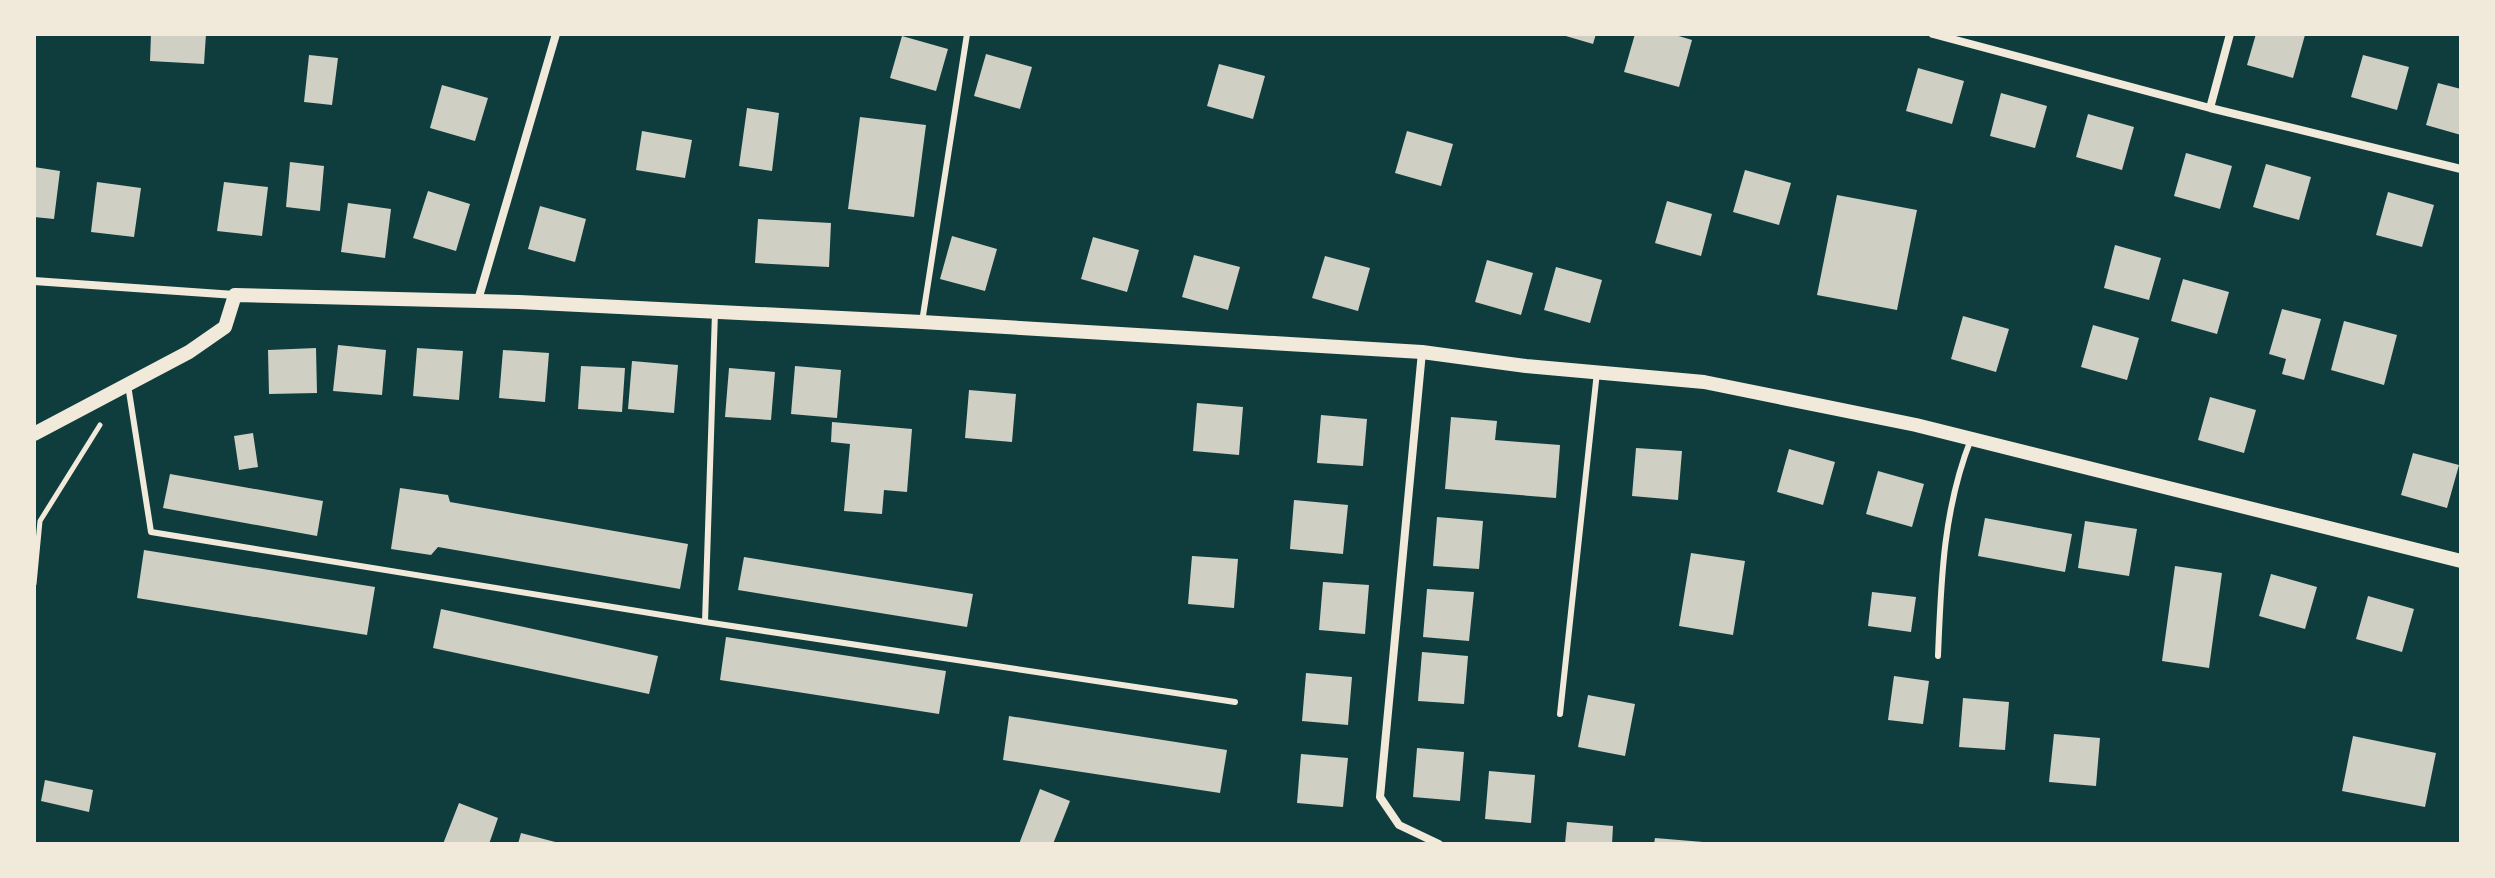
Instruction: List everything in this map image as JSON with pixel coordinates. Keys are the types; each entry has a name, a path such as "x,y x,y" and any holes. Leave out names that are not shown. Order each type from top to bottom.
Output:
{"street":[{"path":"478,300 556,34"},
{"path":"1933,34 2210,108 2461,169"},
{"path":"2210,108 2230,34"},
{"path":"34,281 235,295 478,300 922,322 1422,352 1704,382 1971,438 2461,561"},
{"path":"34,434 189,352 225,327 235,295"},
{"path":"1422,352 1380,797 1399,825 1439,844"}],"lane":[{"path":"922,322 967,34"},
{"path":"705,622 715,312"},
{"path":"1560,714 1597,372"},
{"path":"128,385 151,532 705,622 1235,702"},
{"path":"1938,656 1943,548 1963,459 1971,438"}],"path":[{"path":"34,584 40,521 101,423"}],"building":[{"path":"151,34 206,34 204,64 150,61"},
{"path":"1559,34 1596,34 1593,44"},
{"path":"1635,34 1672,34 1692,40 1679,87 1624,72"},
{"path":"2256,34 2305,35 2293,78 2247,65"},
{"path":"902,36 948,49 936,91 890,78"},
{"path":"986,54 1032,67 1020,109 974,96"},
{"path":"309,55 338,58 332,105 304,102"},
{"path":"2363,55 2409,67 2397,110 2351,97"},
{"path":"1219,64 1265,76 1253,119 1207,106"},
{"path":"1918,68 1964,81 1952,124 1906,111"},
{"path":"2438,83 2461,89 2461,135 2426,125"},
{"path":"442,85 488,98 475,141 430,128"},
{"path":"2001,93 2047,106 2035,148 1990,136"},
{"path":"747,108 779,113 772,171 739,166"},
{"path":"2088,114 2134,127 2122,170 2076,157"},
{"path":"860,117 926,125 914,217 848,209"},
{"path":"642,131 692,140 685,178 636,170"},
{"path":"1407,131 1453,144 1441,186 1395,173"},
{"path":"2186,153 2232,166 2220,209 2174,196"},
{"path":"290,162 324,166 320,211 286,207"},
{"path":"2266,164 2311,177 2299,220 2253,207"},
{"path":"34,167 60,171 54,219 34,217"},
{"path":"1745,170 1791,183 1779,225 1733,212"},
{"path":"97,182 141,188 134,237 91,232"},
{"path":"224,182 268,187 262,236 217,231"},
{"path":"428,191 470,204 456,251 413,238"},
{"path":"2388,192 2434,205 2422,247 2376,235"},
{"path":"1837,195 1917,210 1897,310 1817,295"},
{"path":"1667,201 1712,214 1701,256 1655,243"},
{"path":"348,203 391,209 385,258 341,252"},
{"path":"540,206 586,219 575,262 528,249"},
{"path":"758,219 831,223 829,267 755,263"},
{"path":"952,236 997,249 985,291 940,279"},
{"path":"1093,237 1139,250 1127,292 1081,279"},
{"path":"2115,245 2161,258 2149,300 2104,288"},
{"path":"1194,255 1240,267 1228,310 1182,297"},
{"path":"1325,256 1370,268 1358,311 1312,298"},
{"path":"1487,260 1533,273 1521,315 1475,302"},
{"path":"1556,267 1602,280 1590,323 1544,310"},
{"path":"2183,279 2229,292 2217,334 2171,321"},
{"path":"2282,309 2321,319 2304,380 2282,374 2286,359 2269,354"},
{"path":"1963,316 2009,329 1996,372 1951,359"},
{"path":"2344,321 2397,335 2384,385 2331,370"},
{"path":"2093,325 2139,338 2127,380 2081,367"},
{"path":"338,345 386,350 382,395 333,391"},
{"path":"316,348 317,393 269,394 268,350"},
{"path":"417,348 463,351 459,400 413,396"},
{"path":"503,350 549,353 545,402 499,398"},
{"path":"632,361 678,365 674,413 628,409"},
{"path":"581,366 625,368 622,412 578,409"},
{"path":"795,366 841,370 837,418 791,414"},
{"path":"729,368 775,372 771,420 725,417"},
{"path":"969,390 1016,394 1012,442 965,438"},
{"path":"2210,397 2256,410 2244,453 2198,440"},
{"path":"1197,403 1243,407 1239,455 1193,451"},
{"path":"1321,415 1367,419 1363,466 1317,463"},
{"path":"1451,417 1497,421 1495,440 1560,445 1556,498 1445,489"},
{"path":"832,422 912,429 907,492 884,490 882,514 844,511 850,444 831,442"},
{"path":"253,433 258,467 239,470 234,436"},
{"path":"1636,448 1682,451 1678,500 1632,496"},
{"path":"1789,449 1835,462 1823,505 1777,492"},
{"path":"2413,453 2459,465 2447,508 2401,495"},
{"path":"1878,471 1924,484 1912,527 1866,514"},
{"path":"170,474 323,501 317,536 163,508"},
{"path":"400,488 448,495 450,502 688,544 680,589 438,547 431,555 391,549"},
{"path":"1294,500 1348,505 1343,554 1290,549"},
{"path":"1437,517 1483,521 1479,569 1433,566"},
{"path":"1985,518 2072,534 2065,572 1978,556"},
{"path":"2085,521 2137,529 2129,576 2078,568"},
{"path":"144,550 375,587 367,635 137,598"},
{"path":"1691,553 1745,561 1733,635 1679,626"},
{"path":"1192,556 1238,559 1234,608 1188,604"},
{"path":"744,557 973,594 967,627 738,590"},
{"path":"2175,566 2222,573 2209,668 2162,661"},
{"path":"2271,574 2317,587 2305,629 2259,616"},
{"path":"1323,582 1369,585 1365,634 1319,630"},
{"path":"1427,589 1474,592 1469,641 1423,637"},
{"path":"1872,592 1916,597 1911,632 1868,626"},
{"path":"2368,596 2414,609 2402,652 2356,639"},
{"path":"441,609 658,656 649,694 433,648"},
{"path":"726,637 946,671 939,714 720,680"},
{"path":"1422,652 1468,656 1464,704 1418,701"},
{"path":"1306,673 1352,677 1348,725 1302,721"},
{"path":"1894,676 1929,681 1923,724 1888,720"},
{"path":"1588,695 1635,704 1625,756 1578,747"},
{"path":"1963,698 2009,702 2005,750 1959,747"},
{"path":"1009,716 1227,750 1220,793 1003,760"},
{"path":"2054,734 2100,738 2096,786 2049,782"},
{"path":"2353,736 2436,753 2425,807 2342,791"},
{"path":"1417,748 1464,752 1460,801 1413,797"},
{"path":"1301,754 1348,758 1343,807 1297,803"},
{"path":"1489,771 1535,775 1531,823 1485,819"},
{"path":"45,780 93,790 89,812 41,801"},
{"path":"1040,789 1070,801 1053,844 1019,844"},
{"path":"459,803 498,818 489,844 443,844"},
{"path":"1567,822 1613,826 1612,844 1565,844"},
{"path":"521,833 559,843 559,844 518,844"},
{"path":"1655,838 1703,842 1703,844 1654,844"}]}
